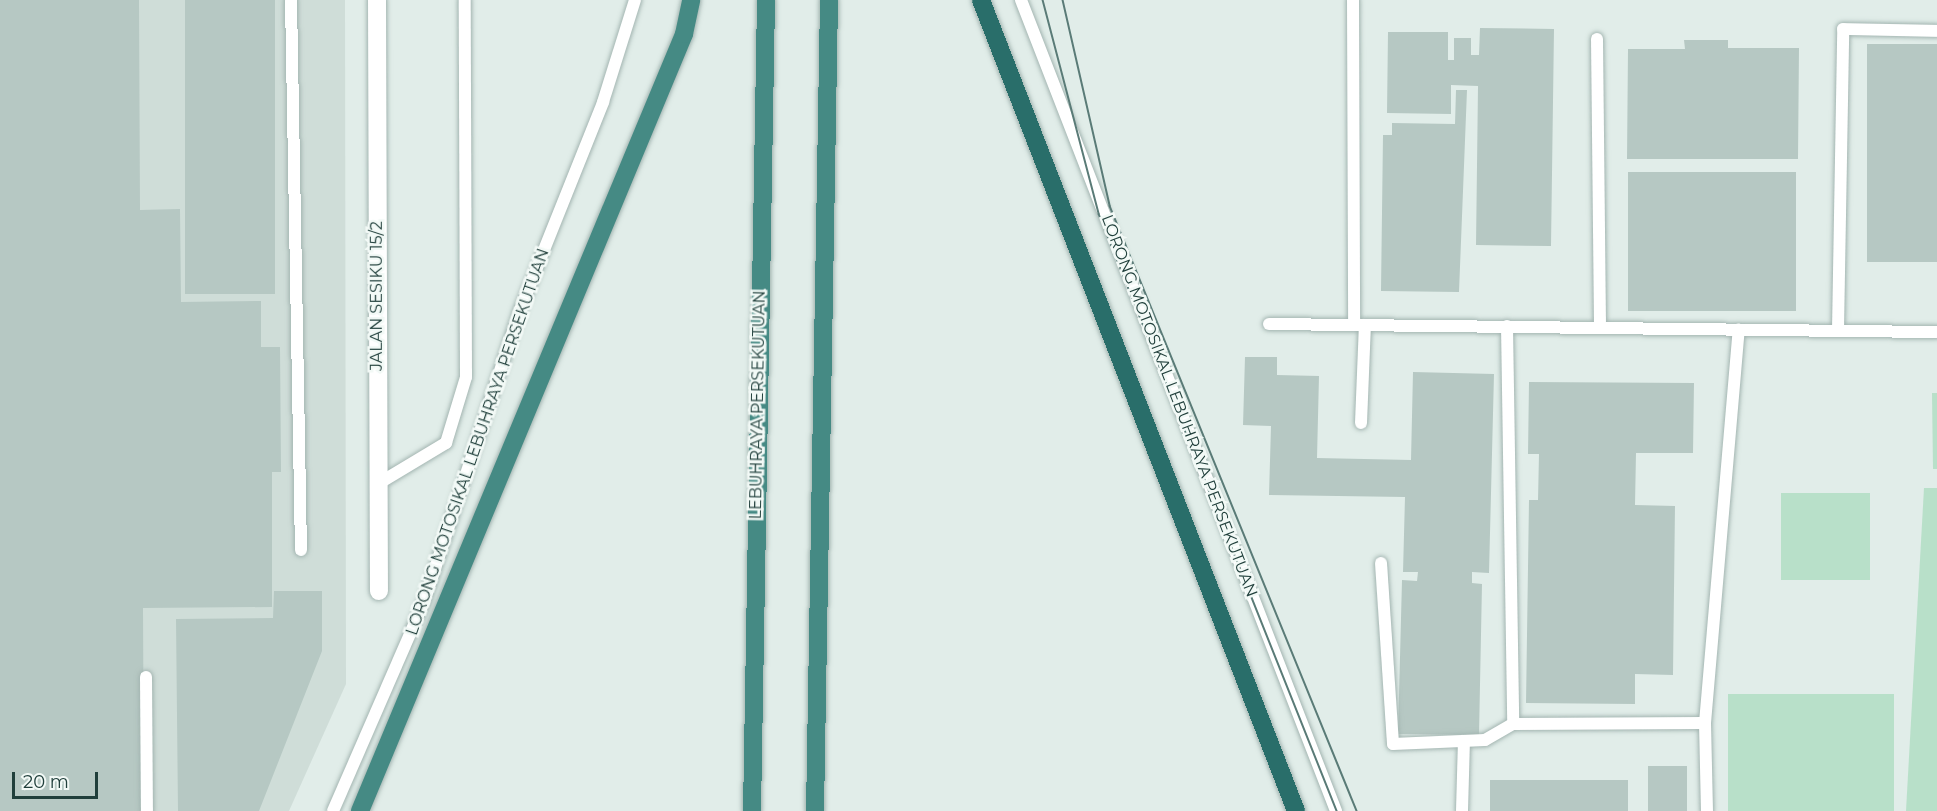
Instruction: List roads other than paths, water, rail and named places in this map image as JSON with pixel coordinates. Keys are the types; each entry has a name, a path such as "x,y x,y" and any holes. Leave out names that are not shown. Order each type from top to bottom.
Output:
{"highway":[{"path":"360,811 680,45 691,0"},
{"name":"LEBUHRAYA PERSEKUTUAN","path":"752,811 766,0"},
{"path":"815,811 829,0"},
{"path":"981,0 1296,811"}],"street":[{"name":"JALAN SESIKU 15/2","path":"377,0 376,485 378,591"}],"lane":[{"path":"291,0 301,550"},
{"path":"376,485 446,443 466,377 465,0"},
{"name":"LORONG MOTOSIKAL LEBUHRAYA PERSEKUTUAN","path":"333,811 424,602 520,310 603,102 635,0"},
{"name":"LORONG MOTOSIKAL LEBUHRAYA PERSEKUTUAN","path":"1021,0 1336,811"},
{"path":"1353,0 1361,423"},
{"path":"1838,330 1843,29 1937,31"},
{"path":"1598,39 1600,327"},
{"path":"1269,324 1937,332"},
{"path":"1507,326 1513,724"},
{"path":"1707,811 1705,723 1739,329"},
{"path":"1381,563 1393,744 1485,740 1513,724 1705,723"},
{"path":"146,677 147,811"},
{"path":"1462,811 1464,741"}],"tram line":[{"path":"1043,0 1099,214 1337,811"},
{"path":"1063,0 1110,206 1357,811"}]}
